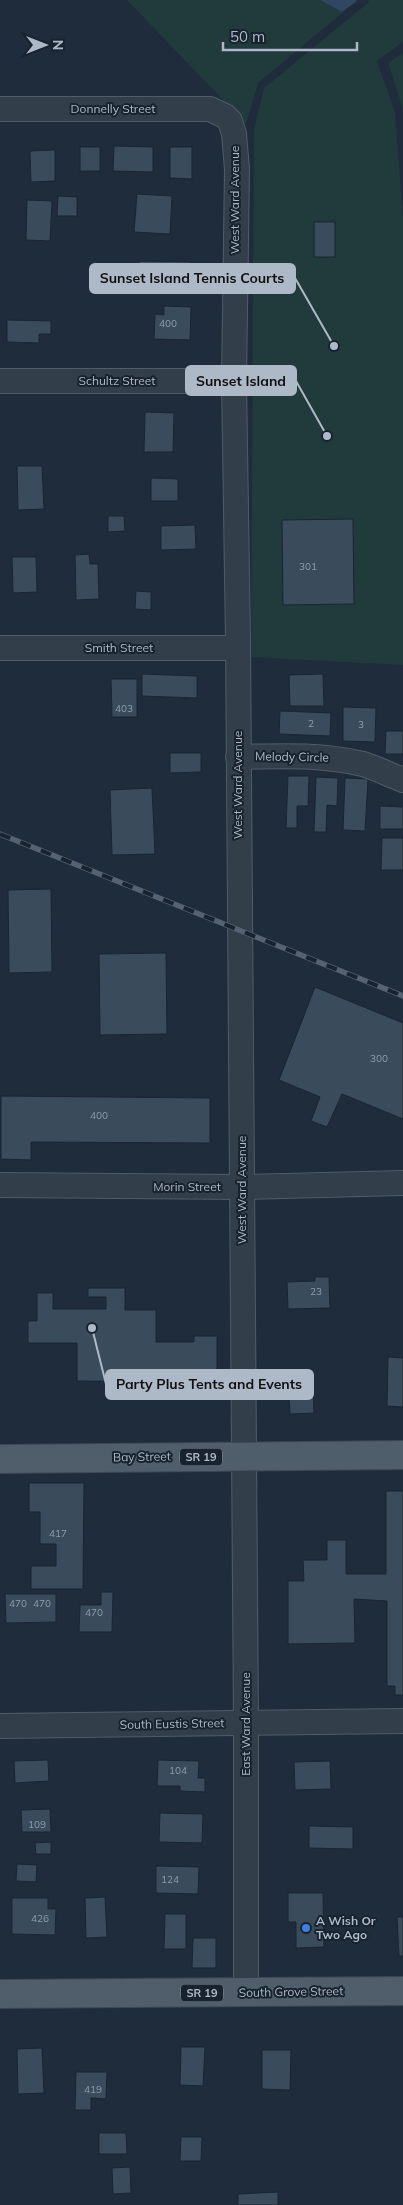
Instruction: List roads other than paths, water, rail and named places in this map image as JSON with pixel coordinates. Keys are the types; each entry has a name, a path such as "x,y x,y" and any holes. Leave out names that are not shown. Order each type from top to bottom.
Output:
{"main road":[{"name":"Bay Street","path":"0,1459 403,1455"},
{"name":"South Grove Street","path":"0,1994 403,1991"}],"street":[{"name":"Donnelly Street","path":"0,109 210,109 225,116"},
{"name":"West Ward Avenue","path":"225,116 230,121 234,134 237,169 234,381 238,648 243,1456"},
{"name":"Schultz Street","path":"0,381 234,381"},
{"name":"Smith Street","path":"0,648 238,648"},
{"name":"Melody Circle","path":"238,757 306,756 338,759 365,765 403,780"},
{"name":"Morin Street","path":"0,1185 242,1187 403,1182"},
{"name":"East Ward Avenue","path":"243,1456 246,1723 246,1993"},
{"name":"South Eustis Street","path":"0,1726 403,1721"}],"water":[{"path":"320,0 356,0 357,1 342,12"}],"railway":[{"path":"0,834 403,996"}],"place":[{"name":"Sunset Island Tennis Courts","path":"334,346"},
{"name":"Sunset Island","path":"327,436"},
{"name":"Party Plus Tents and Events","path":"92,1328"},
{"name":"A Wish Or Two Ago","path":"306,1928"}]}
